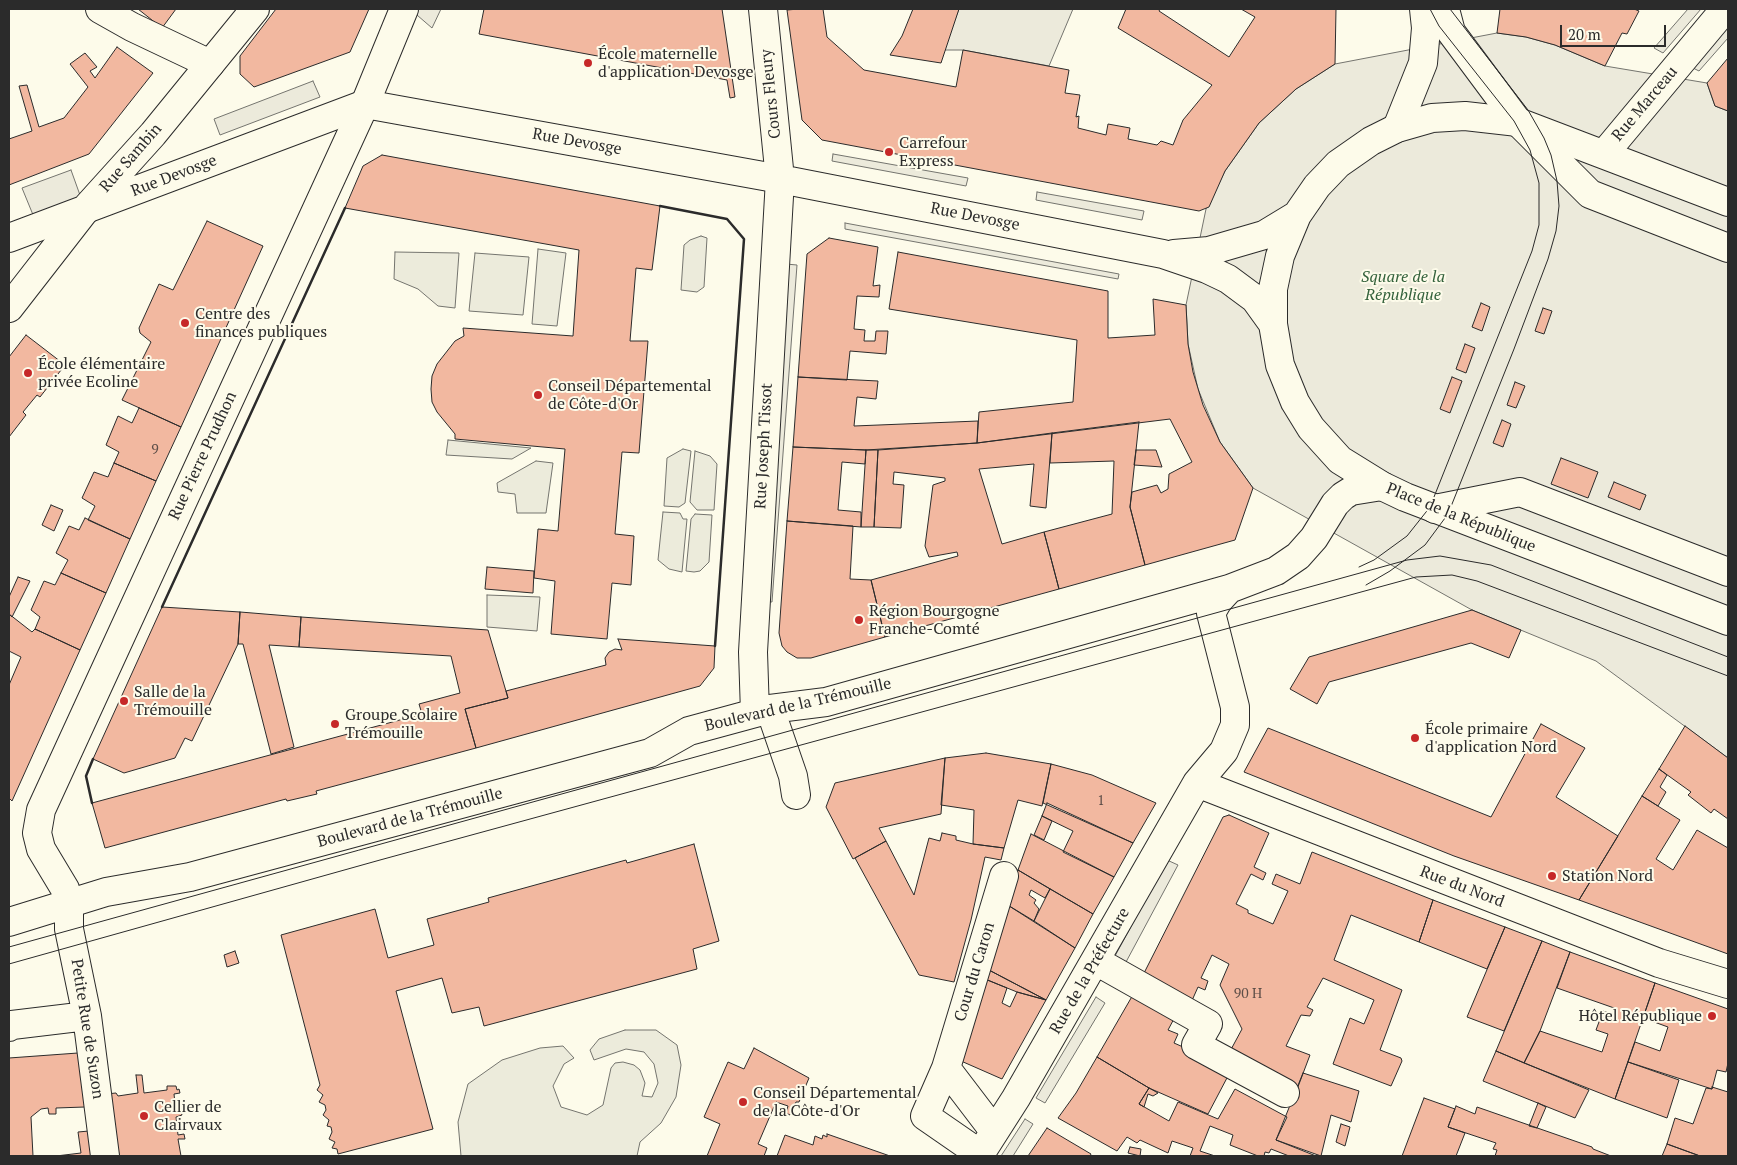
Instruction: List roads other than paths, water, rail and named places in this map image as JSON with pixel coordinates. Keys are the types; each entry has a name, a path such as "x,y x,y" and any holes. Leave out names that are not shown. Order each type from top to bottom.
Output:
{"street":[{"path":"100,9 132,27 210,64"},
{"name":"Rue Sambin","path":"9,308 86,209 153,134 255,9"},
{"name":"Rue Pierre Prudhon","path":"69,902 66,889 41,849 38,833 41,810 365,104 404,9"},
{"name":"Cours Fleury","path":"763,9 780,179"},
{"name":"Rue Marceau","path":"1604,154 1725,9"},
{"path":"1397,128 1423,63 1426,28 1441,11 1452,32 1518,122 1590,194 1728,248"},
{"name":"Rue Devosge","path":"9,238 365,104 780,179 1163,254"},
{"name":"Place de la République","path":"1728,202 1518,122 1457,117 1432,118 1397,128 1370,141 1338,164 1317,186 1297,215 1280,256 1273,289 1273,324 1280,365 1295,402 1311,428 1340,460 1382,486 1436,509 1728,621"},
{"name":"Rue Joseph Tissot","path":"780,179 753,652 762,711 787,758 796,795"},
{"path":"1163,254 1209,251 1264,235 1297,215"},
{"path":"1163,254 1207,269 1228,279 1254,299 1273,324"},
{"name":"Boulevard de la Trémouille","path":"9,922 106,892 190,877 650,753 689,731 762,711 826,702 1174,606 1229,589 1276,571 1298,556 1314,538 1335,504 1343,496 1351,491 1382,486"},
{"path":"1436,509 1520,492 1728,572"},
{"name":"Rue de la Préfecture","path":"984,1147 1016,1098 1197,783 1224,750 1235,725 1235,707 1211,613 1218,601 1229,589"},
{"name":"Rue de la Préfecture","path":"1174,606 1187,608 1199,616 1212,661 1216,708 1215,722 1197,783"},
{"name":"Rue du Nord","path":"1197,783 1659,963 1728,984"},
{"name":"Cour du Caron","path":"984,1147 925,1116 946,1068 1004,876"},
{"name":"Petite Rue de Suzon","path":"69,902 69,929 87,1016 105,1156"},
{"path":"1096,960 1208,1024 1196,1045 1285,1093"},
{"path":"10,1021 87,1016"},
{"path":"946,1068 984,1147"}],"tram line":[{"path":"1359,567 1374,560 1407,536 1430,507 1532,251 1539,225 1539,183 1530,150 1514,121 1439,26 1430,9"},
{"path":"1366,585 1390,571 1425,545 1448,514 1514,349 1548,259 1556,231 1559,206 1557,181 1551,155 1544,138 1528,110 1450,9"},
{"path":"9,947 1407,560 1440,556 1491,565 1728,657"},
{"path":"9,964 380,860 1416,577 1452,575 1477,581 1728,676"}],"place":[{"name":"École maternelle d'application Devosge","path":"588,63"},
{"name":"Carrefour Express","path":"889,152"},
{"name":"Centre des finances publiques","path":"185,323"},
{"name":"École élémentaire privée Ecoline","path":"28,373"},
{"name":"Conseil Départemental de Côte-d'Or","path":"538,395"},
{"name":"Région Bourgogne Franche-Comté","path":"859,620"},
{"name":"Salle de la Trémouille","path":"124,701"},
{"name":"Groupe Scolaire Trémouille","path":"335,724"},
{"name":"École primaire d'application Nord","path":"1415,738"},
{"name":"Station Nord","path":"1552,876"},
{"name":"Hôtel République","path":"1712,1016"},
{"name":"Conseil Départemental de la Côte-d'Or","path":"743,1102"},
{"name":"Cellier de Clairvaux","path":"144,1116"}],"park label":[{"name":"Square de la République","path":"1403,286"}]}
